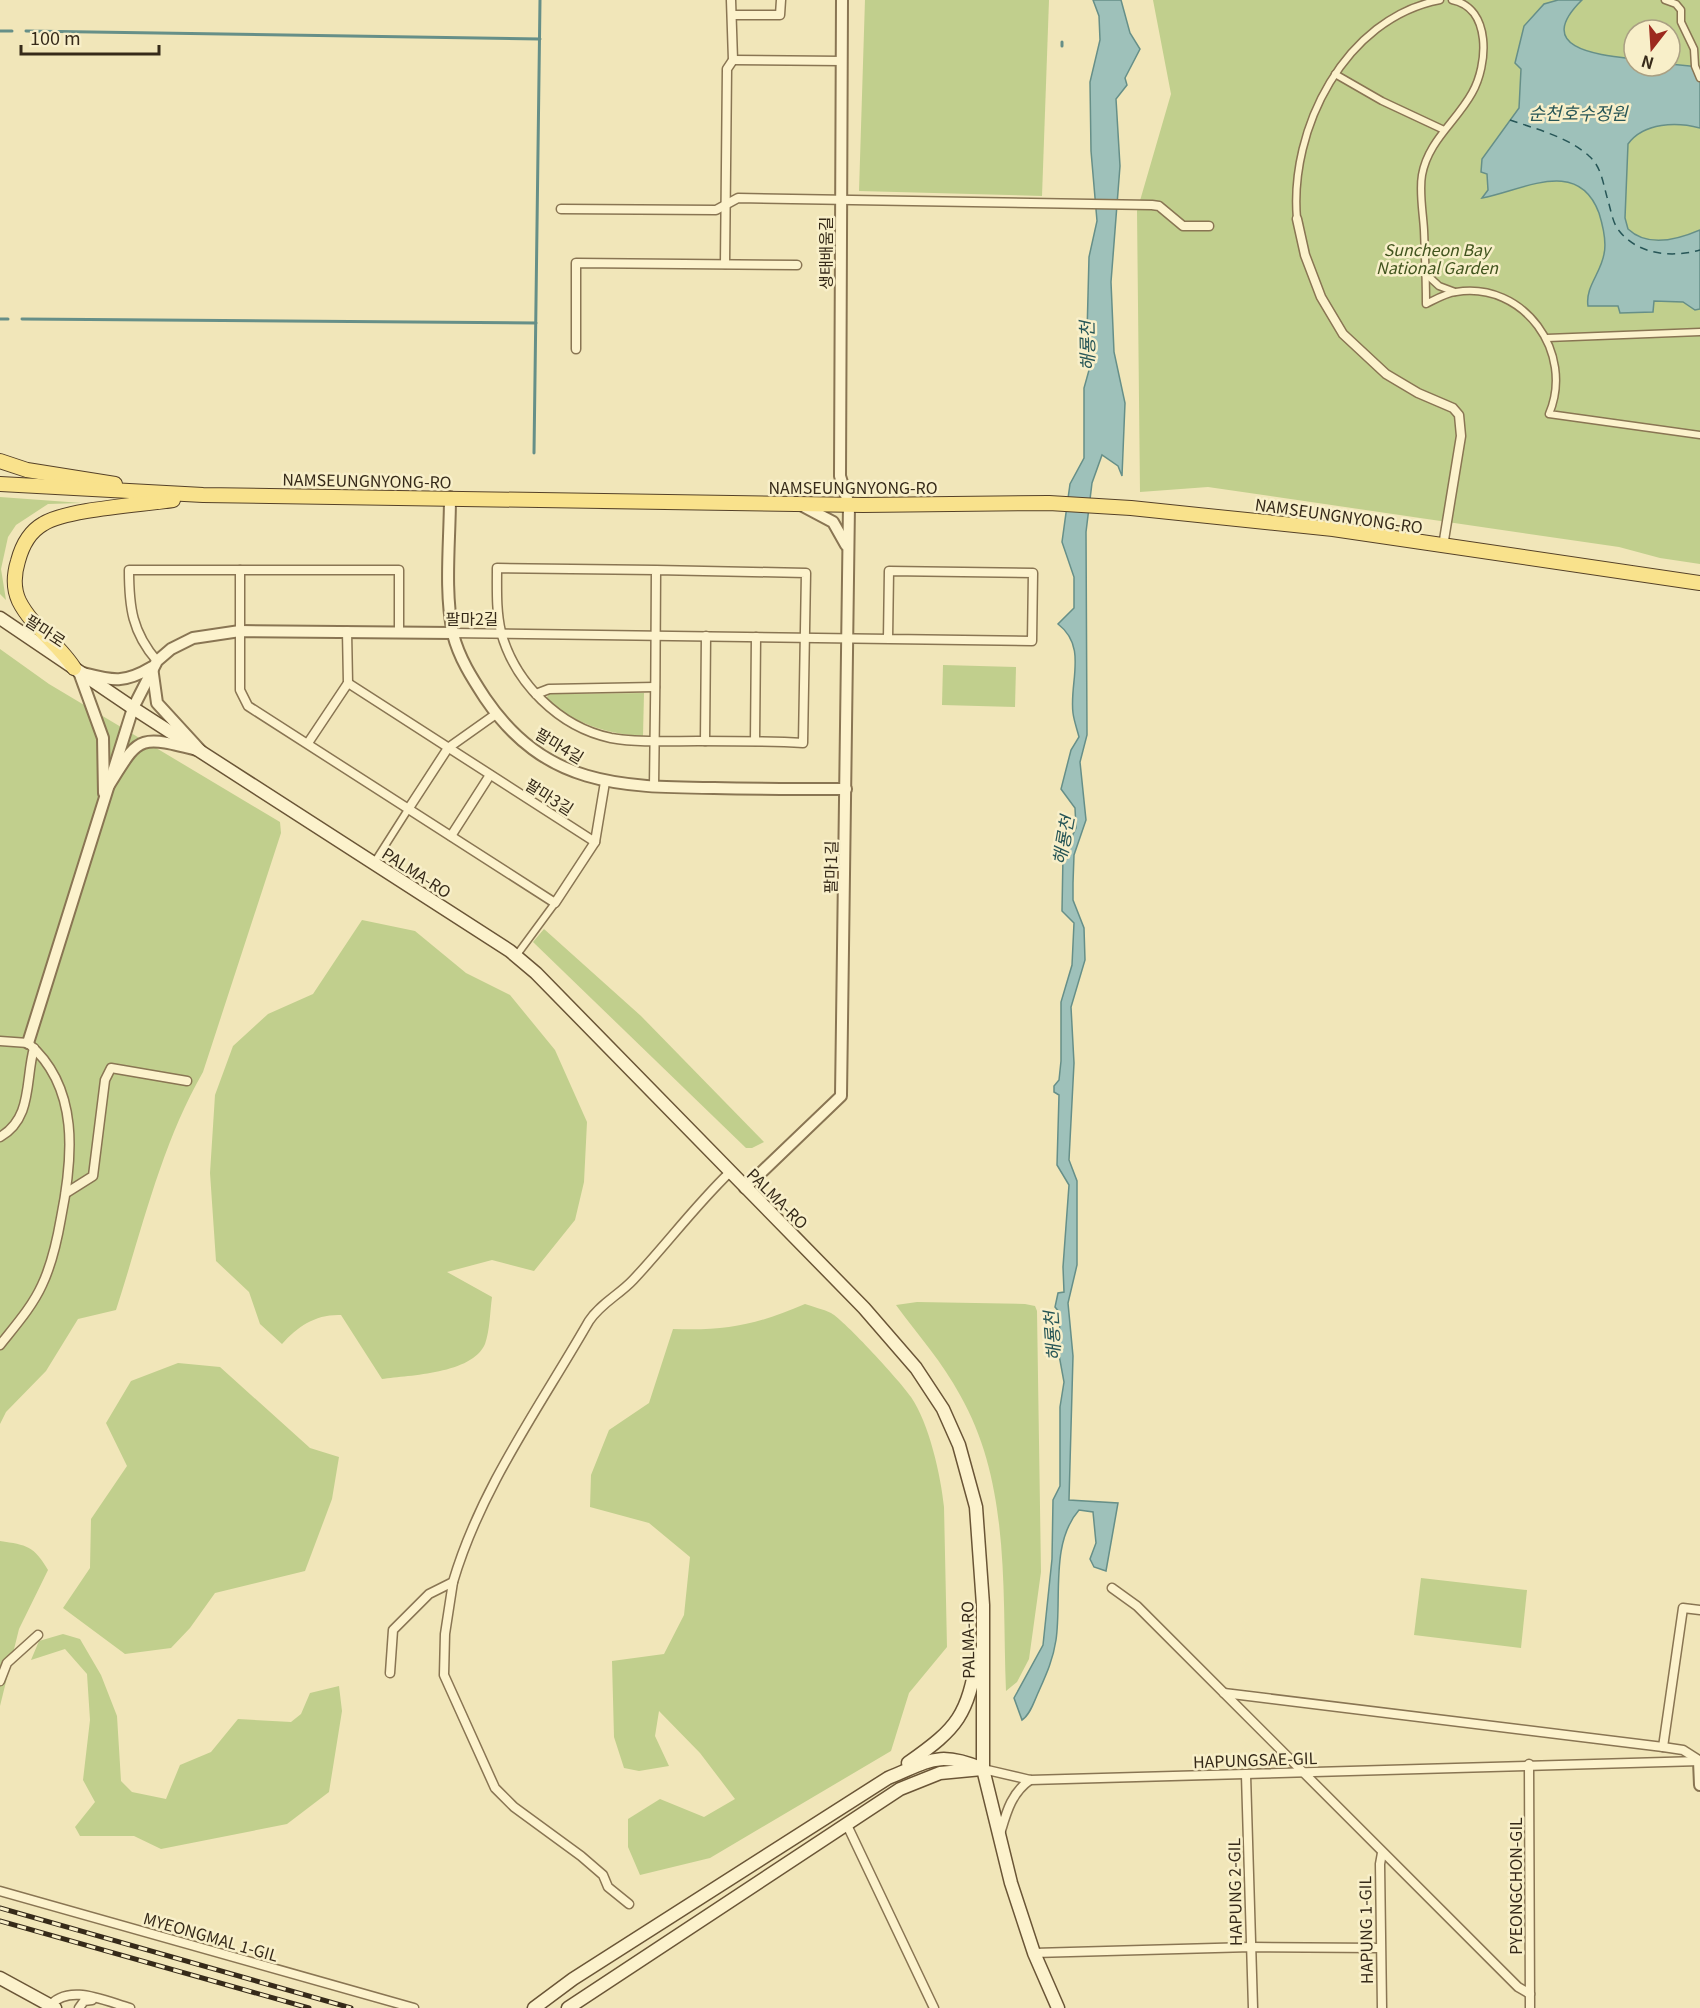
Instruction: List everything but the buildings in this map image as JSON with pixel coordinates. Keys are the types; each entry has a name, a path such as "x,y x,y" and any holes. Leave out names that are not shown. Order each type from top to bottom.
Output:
{"main road":[{"path":"0,461 27,470 70,478 203,495"},
{"name":"NAMSEUNGNYONG-RO","path":"0,484 203,495 450,497 849,505 1049,503 1240,518 1700,583"},
{"path":"76,670 63,650 32,620 18,599 15,570 28,537 41,525 64,516 203,495"},
{"name":"팔마로","path":"2,622 76,670"},
{"name":"PALMA-RO","path":"76,670 516,956 552,990 897,1344 916,1368 943,1409 959,1445 973,1492 984,1624 984,1769 999,1838 1034,1953 1058,2008"},
{"path":"534,2008 573,1979 888,1778 952,1730 969,1696 984,1624"},
{"path":"888,1778 932,1759 949,1757 984,1769"},
{"path":"568,2008 900,1789 940,1773 984,1769"},
{"path":"0,1978 51,2007"}],"street":[{"path":"725,264 727,69 733,60 732,7 780,15 781,0"},
{"name":"생태배움길","path":"842,0 840,476 849,505"},
{"path":"1440,0 1427,2 1388,22 1347,59 1335,74 1313,111 1305,132 1296,183 1297,219 1305,255 1333,321 1386,374 1412,390 1453,408 1461,420 1461,436 1443,546"},
{"path":"1452,0 1473,10 1482,29 1483,41 1476,84 1460,112 1444,130 1426,159 1422,178 1426,304 1455,292"},
{"path":"1665,0 1676,4 1682,10 1684,31 1694,49 1695,66 1700,78"},
{"path":"733,60 842,61"},
{"path":"1335,74 1382,101 1444,130"},
{"path":"561,209 716,210 738,198 1053,202 1159,206 1183,226 1209,226"},
{"path":"576,349 576,263 797,265"},
{"path":"1425,274 1440,286 1455,292 1481,292 1510,302 1533,320 1547,338 1557,369 1556,390 1549,414 1700,435"},
{"path":"1547,338 1700,332"},
{"name":"팔마4길","path":"450,497 450,606 453,633 472,678 496,714 533,749 583,776 605,782 654,787 846,789"},
{"path":"798,504 833,522 842,534 849,552"},
{"name":"팔마1길","path":"745,1188 841,1096 849,505"},
{"path":"497,568 806,573 803,743 655,741 623,739 597,733 566,718 536,694 520,672 501,633 497,605 497,568"},
{"path":"201,752 157,703 154,664 133,625 129,606 129,570 399,570 399,632"},
{"path":"240,570 240,690 243,700 555,903"},
{"path":"654,787 656,570"},
{"name":"팔마2길","path":"104,793 133,708 154,664 171,649 193,638 240,631 347,631 656,636 1032,641 1033,573 889,571 888,639"},
{"path":"308,743 348,684 347,631"},
{"path":"705,741 706,636"},
{"path":"755,741 756,637"},
{"path":"76,670 121,681 129,680 154,664"},
{"path":"0,1137 12,1130 22,1115 31,1045 104,793 103,738 76,670"},
{"name":"팔마3길","path":"348,684 595,842"},
{"path":"536,694 549,689 655,687"},
{"path":"374,864 448,748 496,714"},
{"path":"104,793 131,752 140,743 157,741 201,752"},
{"path":"451,836 490,775"},
{"path":"516,956 555,903 595,842 605,782"},
{"path":"0,1041 31,1045 53,1070 66,1108 70,1144 66,1193 51,1261 42,1285 23,1317 0,1345"},
{"path":"66,1193 93,1176 105,1080 111,1068 187,1081"},
{"path":"629,1904 608,1887 603,1875 514,1807 495,1788 444,1675 445,1634 453,1582 479,1516 510,1455 589,1320 602,1304 633,1281 700,1200 729,1173"},
{"path":"390,1673 393,1630 429,1594 453,1582"},
{"path":"1112,1588 1137,1606 1382,1853 1518,1987 1530,1994"},
{"path":"1663,1747 1683,1608 1700,1610"},
{"path":"0,1681 7,1663 38,1635"},
{"path":"1224,1693 1683,1750 1700,1761 1700,1785"},
{"name":"HAPUNGSAE-GIL","path":"984,1769 1030,1780 1246,1775 1529,1764 1700,1761"},
{"name":"PYEONGCHON-GIL","path":"1529,1764 1530,2008"},
{"name":"HAPUNG 2-GIL","path":"1246,1775 1252,2008"},
{"path":"999,1838 1015,1795 1020,1787 1030,1780"},
{"path":"848,1825 934,2008"},
{"name":"HAPUNG 1-GIL","path":"1382,1853 1380,1864 1382,2008"},
{"name":"MYEONGMAL 1-GIL","path":"0,1891 414,2008"},
{"path":"1034,1953 1251,1947 1380,1948"},
{"path":"51,2007 72,1994 130,2008"},
{"path":"79,2008 84,2001 98,1999"}],"green space":[{"path":"865,0 1049,0 1042,196 859,191"},
{"name":"Suncheon Bay National Garden","path":"1153,0 1700,0 1700,564 1660,558 1619,547 1208,487 1140,492 1137,211 1171,94"},
{"path":"0,497 82,503 48,504 16,525 8,537 1,569 6,600 0,594"},
{"path":"0,649 49,684 280,822 281,833 203,1072 188,1100 164,1158 116,1310 78,1319 46,1371 6,1412 0,1424"},
{"path":"943,665 1016,667 1015,707 942,705"},
{"path":"644,693 643,736 616,733 591,726 545,700 549,694"},
{"path":"362,920 415,931 466,973 510,995 555,1050 587,1122 584,1182 575,1220 534,1271 492,1260 447,1272 492,1297 487,1339 478,1354 467,1362 439,1371 382,1379 341,1315 332,1315 308,1322 282,1344 260,1324 249,1292 216,1261 210,1173 215,1095 233,1046 268,1014 313,994"},
{"path":"544,929 641,1016 764,1142 752,1148 746,1148 533,942"},
{"path":"917,1302 1025,1304 1035,1306 1037,1311 1041,1572 1029,1659 1017,1682 1006,1691 1001,1539 988,1465 976,1429 960,1395 938,1360 896,1305"},
{"path":"805,1304 825,1310 838,1318 872,1352 911,1397 929,1435 944,1507 947,1647 909,1693 891,1751 710,1858 640,1875 628,1847 628,1819 660,1799 704,1817 735,1799 700,1753 659,1711 655,1736 669,1766 639,1771 624,1768 614,1737 612,1661 664,1654 684,1615 690,1557 649,1523 590,1507 591,1475 609,1430 649,1403 673,1329 725,1328 756,1322"},
{"path":"178,1363 220,1367 310,1448 339,1457 332,1499 305,1571 215,1593 190,1628 171,1648 125,1654 63,1608 90,1568 91,1519 127,1466 106,1423 131,1381"},
{"path":"0,1541 17,1544 34,1551 48,1570 19,1629 0,1706"},
{"path":"1421,1578 1527,1590 1521,1648 1414,1635"},
{"path":"63,1634 80,1639 101,1675 117,1716 121,1781 132,1792 166,1799 180,1765 211,1752 238,1719 291,1722 301,1714 310,1693 339,1686 342,1711 329,1792 287,1824 161,1849 134,1836 80,1836 75,1827 95,1802 83,1780 90,1720 87,1674 65,1649 31,1660 39,1641"}],"water":[{"path":"1093,0 1121,0 1130,33 1140,49 1125,78 1127,85 1116,99 1120,166 1111,282 1114,352 1125,403 1122,476 1118,466 1102,455 1092,483 1086,532 1087,735 1080,762 1086,820 1074,855 1073,883 1073,900 1084,928 1085,960 1071,1007 1074,1063 1069,1160 1077,1181 1077,1265 1068,1303 1073,1356 1069,1500 1118,1503 1106,1571 1094,1567 1090,1559 1096,1543 1093,1512 1079,1510 1070,1523 1061,1555 1058,1624 1053,1654 1032,1708 1022,1720 1014,1698 1043,1645 1052,1559 1053,1500 1060,1486 1060,1407 1064,1382 1059,1355 1060,1313 1055,1307 1058,1293 1064,1292 1063,1267 1069,1185 1057,1165 1059,1095 1054,1092 1054,1086 1059,1080 1061,1002 1072,965 1074,923 1062,911 1063,855 1076,828 1075,808 1061,789 1071,750 1079,737 1072,701 1075,654 1067,633 1058,624 1074,608 1074,577 1062,542 1070,484 1084,458 1084,388 1091,363 1087,334 1089,257 1097,221 1091,151 1090,82 1100,40 1099,16"},
{"name":"순천호수정원","path":"1558,0 1582,0 1568,16 1564,29 1567,39 1576,46 1589,51 1622,57 1622,78 1682,78 1682,65 1700,67 1700,128 1661,125 1643,131 1628,144 1625,218 1628,229 1644,239 1672,239 1700,230 1700,309 1695,310 1683,302 1654,301 1653,312 1620,313 1618,306 1588,306 1591,286 1602,261 1605,239 1599,213 1590,196 1577,186 1563,181 1548,182 1482,198 1488,190 1487,174 1481,172 1482,159 1519,108 1521,69 1515,63 1524,26 1544,4"}],"waterway":[{"path":"534,453 540,0"},
{"path":"0,31 12,31"},
{"path":"26,31 540,39"},
{"path":"0,319 8,319"},
{"path":"22,319 536,323"}],"ferry route":[{"path":"1510,120 1562,139 1589,156 1601,175 1615,225 1634,244 1666,254 1700,250"}],"railway":[{"path":"0,1908 351,2008"},
{"path":"0,1921 309,2008"}],"water label":[{"name":"해룡천","path":"1086,346"},
{"name":"해룡천","path":"1062,840"},
{"name":"해룡천","path":"1051,1336"}]}
